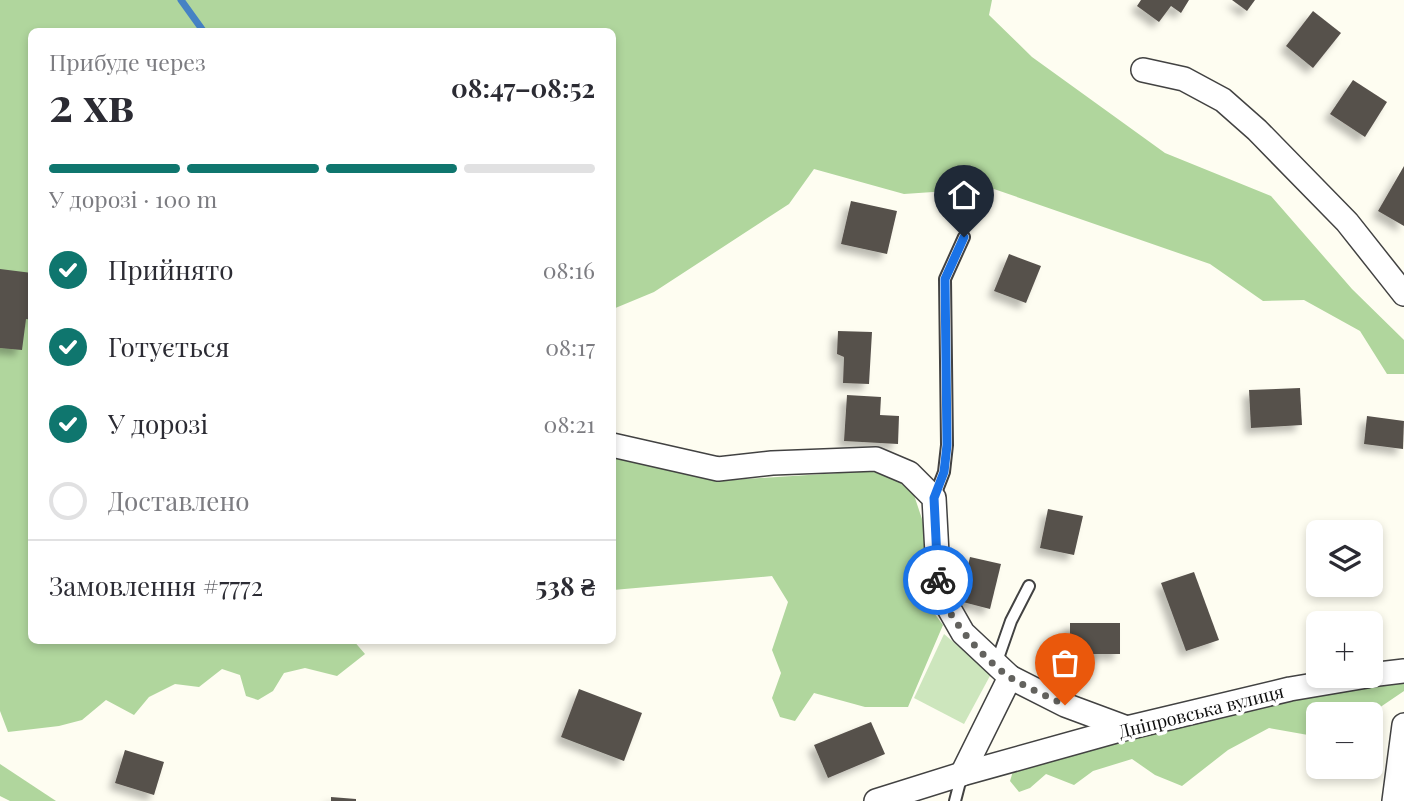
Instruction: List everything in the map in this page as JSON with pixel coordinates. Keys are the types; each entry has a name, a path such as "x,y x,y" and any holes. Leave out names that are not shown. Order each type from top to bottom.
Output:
{"street":[{"path":"1143,70 1184,79 1223,100 1257,130 1348,222 1404,294"},
{"path":"616,446 718,469 772,463 876,458 909,473 934,498 939,591 963,633 1003,670 1065,705 1127,728"},
{"path":"962,774 1003,670"},
{"name":"Дніпровська вулиця","path":"1383,673 1404,671"},
{"name":"Дніпровська вулиця","path":"876,801 1127,728 1306,686"},
{"path":"1394,801 1404,725"}],"lane":[{"path":"934,498 944,472 947,445 945,279 964,237"},
{"path":"1003,670 1011,621 1029,586"},
{"path":"955,801 962,774"}],"green space":[{"path":"0,0 992,0 989,15 1032,57 1165,153 1271,196 1352,289 1404,340 1404,374 1387,374 1360,331 1304,300 1263,301 1210,264 991,188 904,194 814,169 789,204 654,292 616,308 616,28 28,28 28,644 356,644 365,654 337,676 305,668 284,673 273,691 258,700 246,696 240,675 222,669 199,687 175,684 149,697 134,715 106,700 82,720 59,726 8,732 0,711"},
{"path":"616,457 715,481 870,471 896,479 914,495 924,525 926,558 923,598 943,625 908,707 865,707 814,693 795,721 780,717 772,698 781,673 772,650 788,602 772,576 616,590"},
{"path":"944,634 991,674 964,724 914,698"},
{"path":"1383,682 1404,682 1404,691 1383,705 1383,702 1306,702 1306,735 1269,728 1228,750 1182,786 1155,775 1132,759 1093,771 1074,785 1046,774 1030,788 1019,792 1010,781 1014,768 1289,698 1347,688 1383,688"},
{"path":"0,764 56,801 10,801 0,796"}],"building":[{"path":"1141,0 1189,0 1181,13 1171,6 1159,22 1137,6"},
{"path":"1232,0 1255,0 1247,11"},
{"path":"1313,11 1341,33 1313,68 1286,46"},
{"path":"1353,80 1387,102 1365,137 1330,114"},
{"path":"1404,166 1404,226 1378,211"},
{"path":"851,201 897,211 887,254 841,244"},
{"path":"1009,254 1041,266 1026,303 994,291"},
{"path":"0,269 28,272 28,319 22,350 0,348"},
{"path":"838,331 872,332 869,384 843,383 844,357 837,354"},
{"path":"1300,388 1302,425 1251,428 1249,390"},
{"path":"847,395 881,397 880,415 899,416 898,444 844,441"},
{"path":"1367,416 1404,421 1403,449 1364,444"},
{"path":"1048,509 1083,516 1074,555 1040,548"},
{"path":"970,557 1001,564 990,609 959,601"},
{"path":"1194,572 1219,640 1186,651 1161,583"},
{"path":"1070,623 1120,623 1120,654 1070,654"},
{"path":"579,689 642,713 624,761 561,737"},
{"path":"871,722 885,754 828,778 814,745"},
{"path":"125,750 164,762 154,795 115,783"},
{"path":"331,797 356,799 356,801 331,801"}],"waterway":[{"path":"181,0 201,28"}],"way so far":[{"path":"938,580 939,591 963,633 1010,677 1065,705"}],"route":[{"path":"938,580 934,498 944,472 947,445 945,279 964,237"}]}
